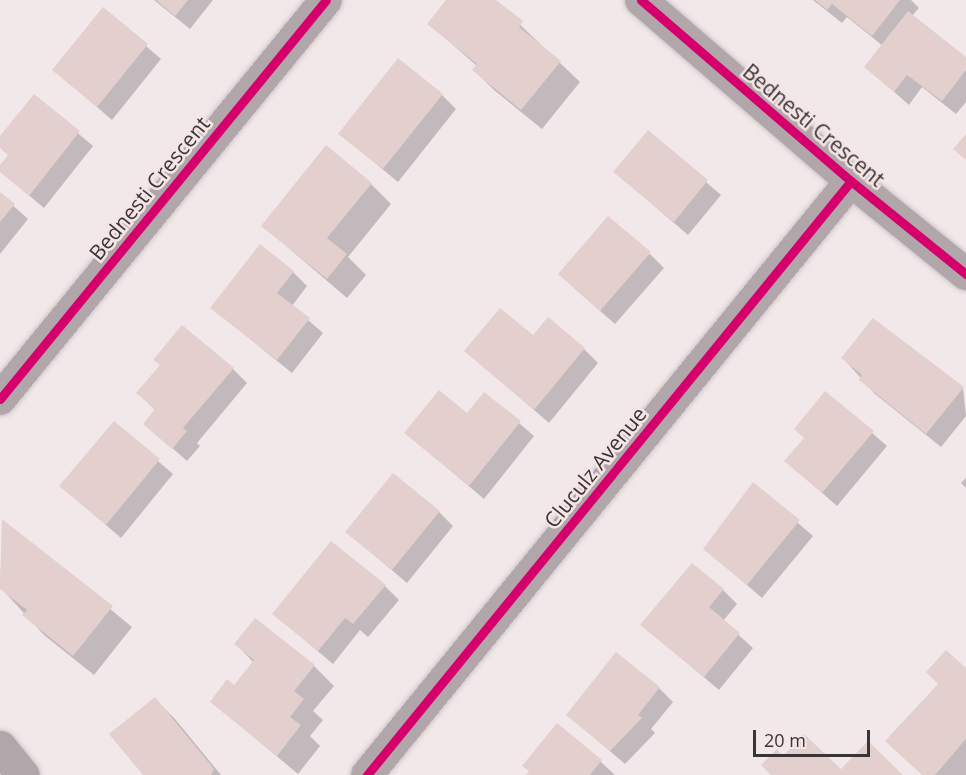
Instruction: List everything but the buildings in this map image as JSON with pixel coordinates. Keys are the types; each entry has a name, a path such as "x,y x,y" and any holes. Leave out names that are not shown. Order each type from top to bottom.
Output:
{"main road":[{"path":"0,747 23,775"}],"street":[{"name":"Bednesti Crescent","path":"0,399 326,0"},
{"name":"Bednesti Crescent","path":"641,0 851,181 966,274"},
{"name":"Cluculz Avenue","path":"367,775 851,181"}],"cycle path":[{"path":"0,399 326,0"},
{"path":"641,0 851,181 966,274"},
{"path":"367,775 851,181"}]}
